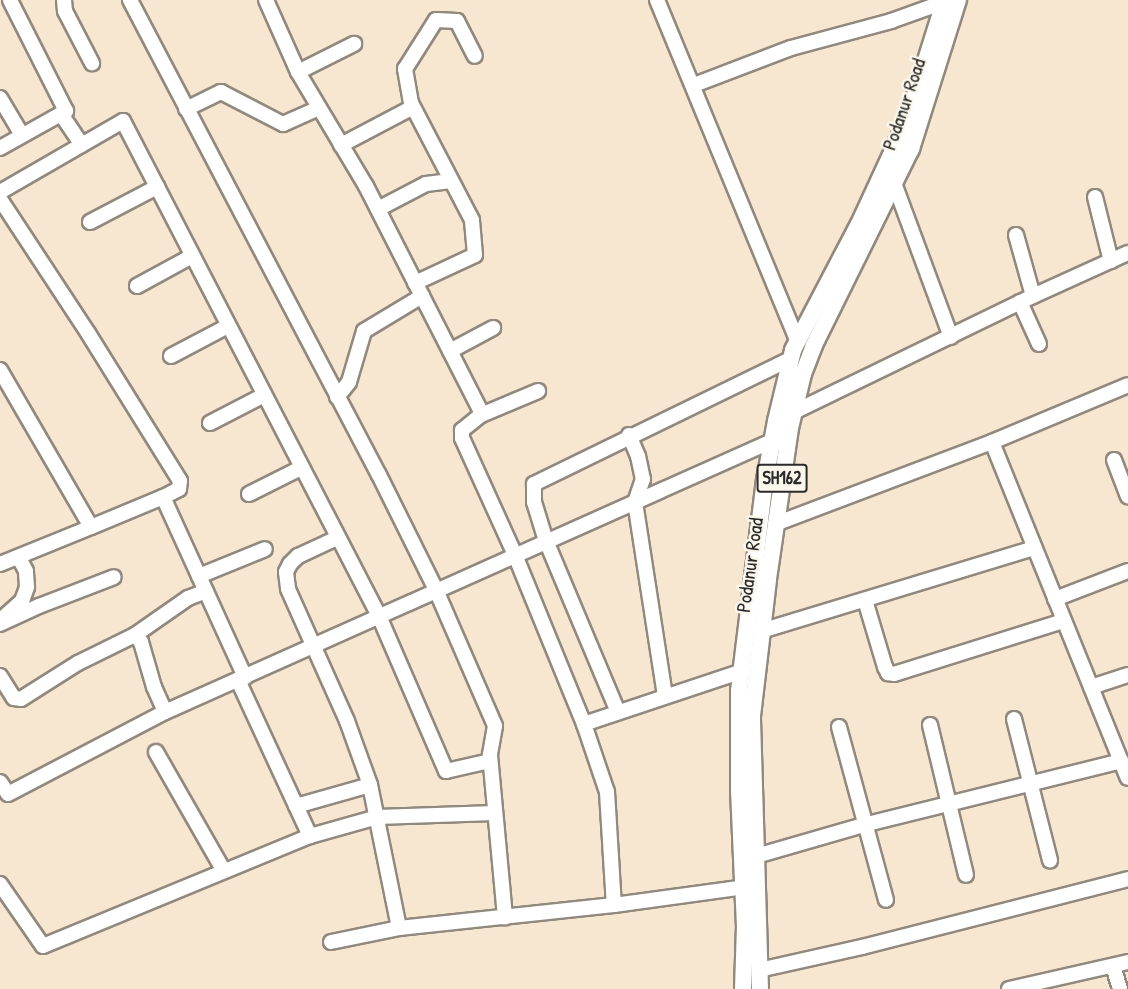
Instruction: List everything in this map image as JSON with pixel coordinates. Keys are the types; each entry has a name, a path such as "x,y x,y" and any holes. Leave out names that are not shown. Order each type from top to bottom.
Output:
{"main road":[{"name":"Podanur Road","path":"749,858 752,716 775,524 780,442 794,412 803,374 814,345 911,149 925,113 949,1"},
{"path":"760,989 739,730 741,671 780,442 790,359 859,224 908,118 949,1"},
{"path":"743,989 750,886"}],"street":[{"path":"0,148 66,111 10,0"},
{"path":"64,0 65,11 92,63"},
{"path":"130,0 436,591 495,726 490,761 505,917"},
{"path":"266,0 298,72 378,209 481,415"},
{"path":"657,0 694,85 798,342"},
{"path":"694,85 791,48 891,21 949,1"},
{"path":"415,283 475,255 472,220 413,107 405,69 436,20 457,21 475,56"},
{"path":"298,72 354,44"},
{"path":"186,109 221,92 283,124 319,108"},
{"path":"0,98 22,135"},
{"path":"341,145 413,107"},
{"path":"61,114 82,145"},
{"path":"0,192 123,121 379,616 446,771 490,761"},
{"path":"378,209 426,184 452,181"},
{"path":"894,183 951,337"},
{"path":"90,222 157,187"},
{"path":"1095,197 1111,261"},
{"path":"0,199 88,333 180,481 179,489 163,497 0,564"},
{"path":"1016,235 1026,299 1039,344"},
{"path":"794,412 1026,299 1128,253"},
{"path":"137,285 192,256"},
{"path":"337,397 349,382 364,331 422,296"},
{"path":"171,356 228,326"},
{"path":"450,351 493,328"},
{"path":"618,712 546,541 534,502 534,484 629,435 790,359"},
{"path":"0,370 91,527"},
{"path":"775,524 992,442 1128,385"},
{"path":"538,391 481,415 462,430 462,438 515,555 584,724 607,792 614,905"},
{"path":"210,423 264,395"},
{"path":"629,435 638,456 642,479 635,502 665,695"},
{"path":"0,782 8,794 165,712 546,541 780,442"},
{"path":"992,442 1128,778"},
{"path":"1114,460 1128,496"},
{"path":"249,494 301,468"},
{"path":"163,497 206,591 310,836"},
{"path":"337,538 298,556 286,572 288,589 315,645 370,785 399,928"},
{"path":"761,631 1035,548"},
{"path":"199,576 265,549"},
{"path":"0,620 22,601 27,587 26,571 19,558"},
{"path":"1055,599 1128,571"},
{"path":"0,624 114,577"},
{"path":"0,676 14,698 21,699 78,663 135,635 188,598 206,591"},
{"path":"865,600 885,667 888,673 894,674 1063,621"},
{"path":"135,635 141,642 154,687 165,712"},
{"path":"584,724 741,671"},
{"path":"1091,687 1128,675"},
{"path":"1014,719 1050,860"},
{"path":"930,725 966,875"},
{"path":"839,727 886,900"},
{"path":"156,752 224,871"},
{"path":"749,858 867,824 1121,761"},
{"path":"296,806 370,785"},
{"path":"0,884 43,946 310,836 376,817 495,813"},
{"path":"759,970 861,947 1128,879"},
{"path":"331,942 399,928 614,905 750,886"},
{"path":"1009,989 1032,987 1128,962"},
{"path":"1113,966 1120,989"}]}
